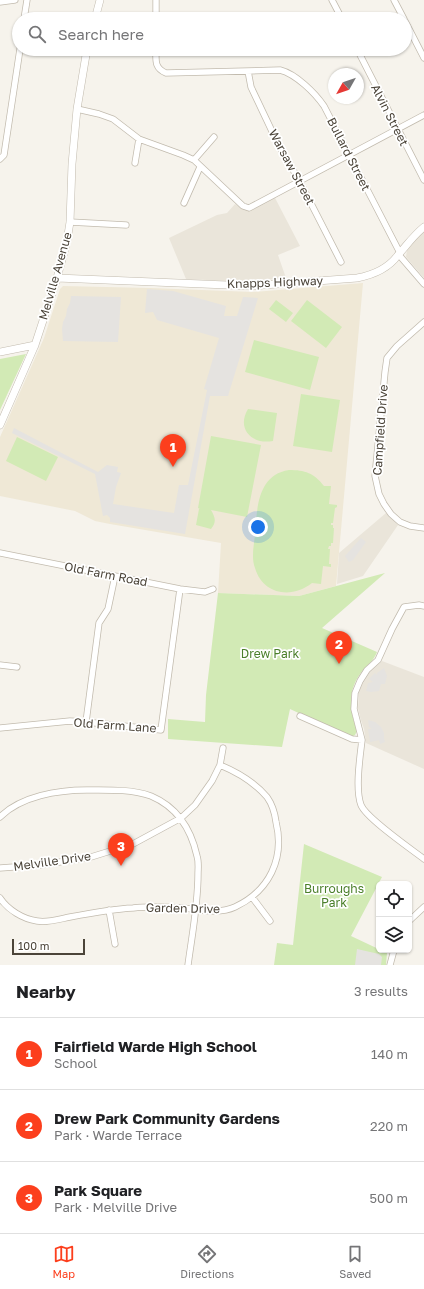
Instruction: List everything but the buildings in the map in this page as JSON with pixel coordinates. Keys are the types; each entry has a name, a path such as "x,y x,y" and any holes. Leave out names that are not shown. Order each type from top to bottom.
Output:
{"street":[{"path":"0,2 15,0"},
{"path":"25,12 27,0"},
{"path":"97,12 101,0"},
{"path":"156,0 156,12"},
{"path":"332,0 338,12"},
{"path":"394,0 400,12"},
{"path":"412,35 424,58"},
{"path":"0,159 4,155 19,56"},
{"name":"Melville Avenue","path":"0,425 35,345 58,278 67,241 70,222 72,164 77,109 86,56"},
{"name":"Bullard Street","path":"156,56 156,64 160,70 166,73 280,70 288,72 319,98 399,254 424,284"},
{"name":"Alvin Street","path":"360,56 424,180"},
{"name":"Warsaw Street","path":"248,71 251,87 279,146 299,180 341,262"},
{"path":"77,109 113,119 139,139 194,160 243,206 249,208 299,180 424,115"},
{"path":"194,160 214,137"},
{"path":"135,162 139,139"},
{"path":"184,203 200,167"},
{"path":"70,222 126,225"},
{"name":"Knapps Highway","path":"58,278 254,286 357,278 370,276 389,265 414,235 424,227"},
{"name":"Campfield Drive","path":"424,322 397,346 387,358 376,476 379,494 384,504 392,514 400,522 410,526 424,528"},
{"path":"0,352 35,345"},
{"name":"Old Farm Road","path":"0,553 180,589 205,592 213,589"},
{"path":"86,722 99,623 108,609 115,576"},
{"name":"Old Farm Lane","path":"0,728 70,721 161,730 180,589"},
{"path":"424,606 419,605 404,607 378,660 367,670 360,681 356,693 354,709 362,740 359,762 358,794 361,805 370,816 424,859"},
{"path":"0,665 17,667"},
{"path":"300,716 352,739 362,740"},
{"name":"Melville Drive","path":"0,868 41,865 91,857 133,844 181,818 195,805 212,781 220,765 223,748"},
{"name":"Garden Drive","path":"0,898 16,913 36,921 44,922 109,910 150,907 195,910 234,908 252,897 261,889 271,875 277,859 279,844 278,828 274,813 267,798 249,781 230,769 220,765"},
{"path":"0,818 11,808 24,801 69,790 112,790 137,793 150,796 164,804 181,818 189,833 198,857 198,883 188,965"},
{"path":"252,897 270,921"},
{"path":"412,918 424,907"},
{"path":"109,910 114,944"},
{"path":"390,965 393,953"}],"shaded area":[{"path":"274,196 300,246 278,255 286,278 248,282 186,279 169,238 217,215 227,213 235,204 243,209"},
{"path":"424,231 424,278 406,257 407,250 413,241"},
{"path":"363,283 336,586 299,596 218,593 221,543 95,521 75,511 0,496 0,437 44,338 60,289 63,286 253,292"},
{"path":"147,289 173,291 226,306 224,316 237,316 243,297 258,298 228,396 210,396 185,534 110,522 110,518 107,515 103,516 95,474 12,433 14,428 98,472 107,465 118,467 117,472 121,473 116,487 113,504 174,513 179,485 188,485 207,390 204,389 219,338 157,320 153,312 145,313"},
{"path":"71,296 121,297 118,342 63,341 63,322"},
{"path":"386,513 398,525 363,576 337,584 339,553"},
{"path":"361,538 366,542 353,560 349,562 345,556"},
{"path":"382,661 424,677 424,769 366,743 358,708 359,692 370,672"},
{"path":"384,668 387,676 385,684 381,684 379,691 366,691 368,683 373,682 369,679 375,673 377,675 377,673"},
{"path":"368,720 375,722 381,727 384,733 385,742 380,744 379,740 370,742 368,729 372,729 369,727"},
{"path":"357,949 379,954 382,957 381,965 355,965"}],"green space":[{"path":"276,300 293,313 286,322 269,309"},
{"path":"307,300 342,327 326,348 291,321"},
{"path":"254,340 319,357 310,390 245,372"},
{"path":"26,354 0,410 0,359"},
{"path":"301,394 340,400 332,452 293,446"},
{"path":"248,409 277,413 273,441 265,442 253,438 248,434 244,423"},
{"path":"211,436 261,445 247,517 211,510 215,520 211,529 196,525 200,509 198,508"},
{"path":"17,437 58,457 46,481 6,461"},
{"path":"289,470 309,473 317,478 324,486 331,486 329,504 337,505 337,507 335,508 333,523 331,523 334,528 333,543 331,543 331,546 329,546 328,549 330,549 329,564 331,564 331,567 323,566 321,584 312,583 296,591 279,592 264,584 255,568 253,556 258,504 261,495 270,479 278,473"},
{"name":"Drew Park","path":"385,573 322,628 377,652 373,660 358,676 352,691 352,715 357,731 355,735 351,737 348,736 290,709 282,747 168,739 168,719 205,722 206,695 218,593 299,596"},
{"name":"Burroughs Park","path":"304,844 382,877 380,881 376,881 376,888 351,936 376,948 376,953 387,953 386,965 274,965 277,943 293,945"}],"place":[{"name":"Fairfield Warde High School","path":"173,467"},
{"name":"Drew Park Community Gardens","path":"339,664"},
{"name":"Park Square","path":"121,866"}]}
